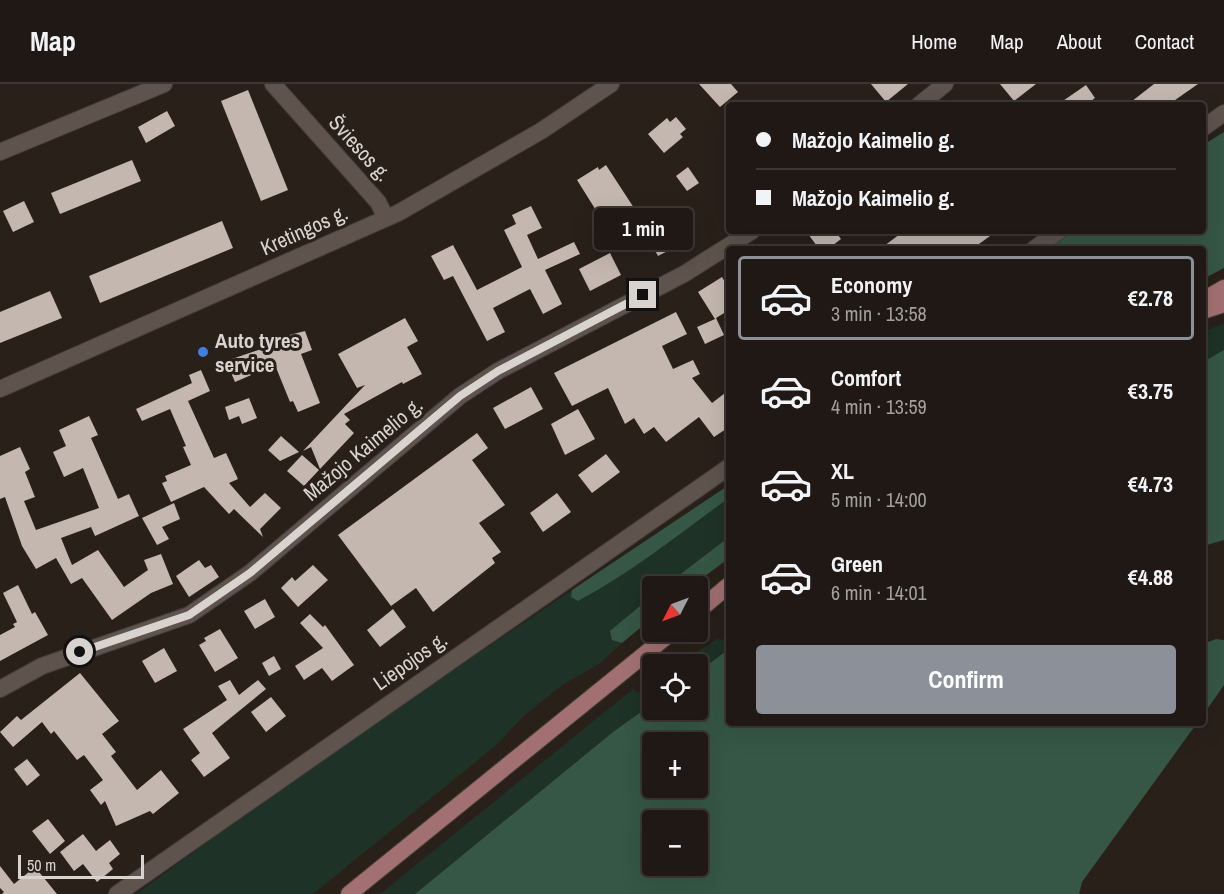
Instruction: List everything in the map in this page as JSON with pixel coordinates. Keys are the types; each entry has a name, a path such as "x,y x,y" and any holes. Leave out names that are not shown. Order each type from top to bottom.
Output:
{"main road":[{"path":"1206,298 1224,288"},
{"path":"1206,310 1224,304"},
{"path":"708,603 726,588"},
{"path":"349,894 660,642"}],"street":[{"path":"0,152 164,84"},
{"name":"Šviesos g.","path":"273,84 378,202 386,218"},
{"name":"Kretingos g.","path":"0,389 386,218 456,182 550,125 611,84"},
{"path":"923,102 945,84"},
{"path":"1206,126 1224,113"},
{"name":"Mažojo Kaimelio g.","path":"728,246 747,234"},
{"path":"1038,246 1055,234"},
{"name":"Mažojo Kaimelio g.","path":"0,689 42,666 189,615 250,573 460,396 498,371 684,274 726,247"},
{"name":"Liepojos g.","path":"117,894 726,469"}],"green space":[{"path":"1224,132 1224,268 1206,277 1206,246 1052,246 1069,234 1206,234 1206,143"},
{"path":"1224,323 1224,350 1206,360 1206,331"},
{"path":"1224,350 1224,540 1206,545 1206,360"},
{"path":"726,487 726,500 617,578 578,601 571,597 572,590"},
{"path":"726,500 726,539 678,576 642,576 642,604 612,640 622,643 599,664 561,686 524,716 494,747 313,894 136,894 323,758 572,590 571,597 668,542"},
{"path":"726,539 726,560 705,576 678,576"},
{"path":"642,604 642,626 622,643 612,640 610,631"},
{"path":"726,637 726,651 708,665 708,654 694,654 717,639 722,640"},
{"path":"1216,639 1224,640 1224,685 1206,711 1206,643"},
{"path":"726,651 726,726 1067,726 1069,728 1080,726 1195,726 1082,882 1079,894 415,894 613,732 642,711 642,720 708,720 708,665"},
{"path":"633,689 638,693 642,690 642,711 613,732 415,894 380,894"}],"building":[{"path":"699,84 731,84 738,92 720,107"},
{"path":"871,84 908,84 886,102"},
{"path":"1000,84 1036,84 1014,101"},
{"path":"1154,84 1198,84 1172,102 1131,102"},
{"path":"1086,85 1095,98 1090,102 1061,102"},
{"path":"248,90 288,190 261,201 221,101"},
{"path":"167,111 175,126 146,143 138,127"},
{"path":"676,117 686,129 680,134 683,137 664,153 648,134 667,118 670,122"},
{"path":"132,160 141,181 60,214 51,193"},
{"path":"606,165 634,208 604,223 577,180 598,167 599,170"},
{"path":"688,167 699,183 687,191 676,176"},
{"path":"24,201 34,222 13,232 3,211"},
{"path":"531,206 542,228 527,235 538,259 574,242 580,254 545,270 562,304 543,314 530,289 493,308 505,332 487,341 453,276 444,280 431,256 453,245 477,290 522,267 504,230 516,224 512,215"},
{"path":"675,217 687,241 658,256 645,233"},
{"path":"222,221 233,248 100,303 89,276"},
{"path":"808,234 837,234 841,239 832,246 817,246"},
{"path":"900,234 993,234 976,246 884,246"},
{"path":"610,253 621,275 590,291 579,269"},
{"path":"722,277 726,284 726,312 716,318 724,335 705,344 697,327 715,319 698,292"},
{"path":"50,291 62,318 0,343 0,312"},
{"path":"676,312 687,334 662,346 673,369 693,360 700,374 692,378 712,403 726,392 726,429 714,437 699,417 666,442 654,427 644,434 634,418 625,424 608,388 572,406 554,373"},
{"path":"405,318 418,341 407,347 422,374 403,384 402,382 344,414 350,420 345,424 354,433 320,469 311,447 303,451 365,385 357,388 338,354"},
{"path":"305,331 312,350 301,354 320,403 298,412 293,401 290,402 275,365 235,382 226,361 273,345 274,339"},
{"path":"201,370 210,391 188,401 214,458 226,453 238,479 229,483 250,507 265,493 281,508 260,529 263,537 234,509 229,514 204,487 171,502 162,483 167,481 165,476 191,465 183,447 186,446 170,409 142,421 136,409 192,383 189,375"},
{"path":"531,387 543,409 505,429 493,408"},
{"path":"249,398 257,418 242,424 239,416 229,420 225,407"},
{"path":"578,409 595,439 565,455 551,424"},
{"path":"89,416 98,435 91,438 118,499 129,494 139,516 95,536 91,527 61,538 72,565 98,550 124,587 148,570 144,560 161,554 173,584 151,593 112,620 82,578 71,584 56,558 36,569 22,546 5,497 0,499 0,456 20,447 30,469 25,472 35,497 24,501 36,530 99,508 83,468 64,477 53,452 66,446 59,430"},
{"path":"477,433 488,448 472,460 505,505 479,523 501,552 492,558 495,563 433,612 416,588 391,606 338,535"},
{"path":"281,436 299,452 280,461 268,450"},
{"path":"606,454 620,472 592,493 578,475"},
{"path":"302,455 319,470 304,486 287,471"},
{"path":"557,493 571,512 543,532 530,513"},
{"path":"174,503 180,519 162,527 169,539 157,545 142,518"},
{"path":"199,560 205,568 211,565 219,577 189,597 176,576"},
{"path":"313,565 328,580 298,607 281,588 292,577 295,581"},
{"path":"18,585 32,614 35,612 48,635 0,661 0,635 15,627 13,624 17,622 3,593"},
{"path":"265,599 275,617 255,629 244,611"},
{"path":"393,609 406,627 380,647 367,630"},
{"path":"310,614 323,627 325,625 354,665 332,681 322,668 304,680 295,666 323,648 300,623"},
{"path":"220,629 238,658 215,672 199,645 206,641 204,638"},
{"path":"164,648 177,671 155,683 142,661"},
{"path":"274,656 281,669 269,676 262,663"},
{"path":"80,673 119,721 102,734 116,752 111,756 137,790 161,770 179,793 153,814 150,811 116,826 105,801 101,805 90,790 103,780 84,755 77,760 54,731 51,734 42,722 13,747 0,732 17,716 21,720"},
{"path":"230,680 239,695 258,680 266,689 212,733 230,758 204,777 191,760 200,753 183,729 227,700 218,686"},
{"path":"271,697 286,716 266,732 251,712"},
{"path":"27,759 40,775 27,786 14,769"},
{"path":"48,819 65,841 50,854 32,831"},
{"path":"83,834 96,851 110,840 120,854 109,863 113,869 97,882 83,864 74,871 60,852"},
{"path":"0,866 14,884 35,867 57,894 2,894 4,892 0,888"}],"place":[{"name":"Auto tyres service","path":"203,352"}],"route":[{"path":"80,652 189,615 250,573 460,396 498,371 643,295"}]}
